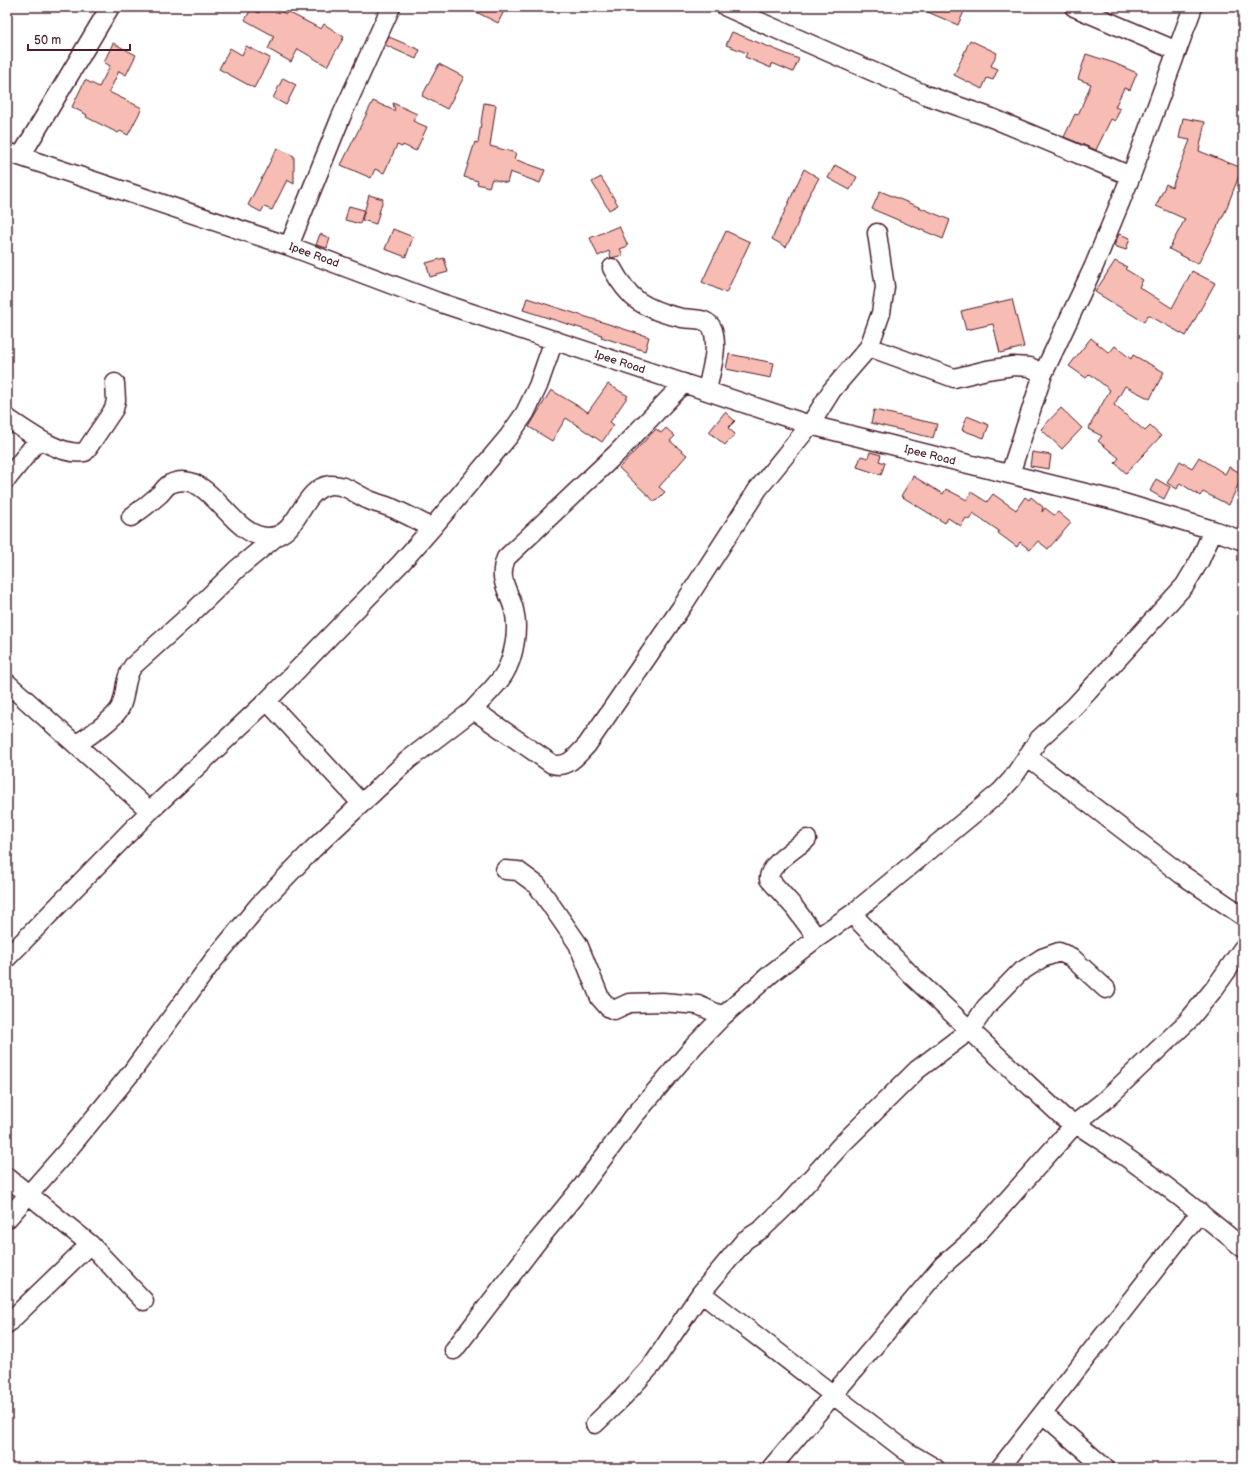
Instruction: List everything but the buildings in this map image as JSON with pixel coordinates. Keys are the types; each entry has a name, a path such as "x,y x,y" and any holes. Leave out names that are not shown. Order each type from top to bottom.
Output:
{"street":[{"path":"14,154 110,7"},
{"path":"289,246 341,117 391,7"},
{"path":"726,7 926,95 992,118 1131,176"},
{"path":"1074,7 1177,51"},
{"path":"1010,474 1043,374 1094,266 1131,176 1193,7"},
{"name":"Ipee Road","path":"14,154 289,246 438,302 810,425 1114,500 1213,530 1243,541"},
{"path":"472,711 478,713 552,764 558,766 567,764 587,745 758,489 810,425 832,390 869,347 881,314 885,287 877,233"},
{"path":"612,268 618,280 639,302 670,315 680,318 693,318 704,321 710,325 713,332 714,352 707,391"},
{"path":"7,958 150,811 267,701 401,563 432,528 509,436 525,413 538,386 554,340"},
{"path":"869,347 954,378 987,370 1013,366 1030,367 1043,374"},
{"path":"7,418 39,439 77,454 85,452 114,409 116,400 115,383"},
{"path":"7,1218 29,1196 131,1073 212,962 255,911 313,849 361,803 408,760 472,711 504,675 509,664 515,635 515,611 502,580 502,568 506,558 616,454 684,383"},
{"path":"7,480 39,439"},
{"path":"131,517 159,495 169,484 181,481 201,487 213,497 236,522 249,531 267,537 277,536"},
{"path":"76,745 106,722 120,707 126,675 132,666 192,613 237,569 277,536 286,531 316,490 329,485 341,485 368,500 409,515 432,528"},
{"path":"454,1350 536,1243 581,1188 634,1116 694,1046 723,1016 773,972 817,938 852,914 995,796 1012,779 1039,739 1074,707 1172,601 1185,585 1196,566 1213,530"},
{"path":"7,683 150,811"},
{"path":"267,701 361,803"},
{"path":"1027,756 1181,874 1243,916"},
{"path":"807,839 771,870 768,879 794,907 817,938"},
{"path":"505,870 518,871 537,885 578,944 600,998 608,1007 614,1010 629,1003 662,1002 698,1005 723,1016"},
{"path":"852,914 912,976 1062,1117 1076,1124 1135,1163 1242,1246"},
{"path":"771,1468 943,1265 972,1240 1076,1124 1104,1101 1187,1022 1214,989 1243,948"},
{"path":"595,1424 623,1397 652,1365 701,1293 745,1240 762,1229 786,1206 842,1143 917,1070 970,1030 999,992 1019,973 1042,958 1059,952 1071,957 1106,989"},
{"path":"7,1176 29,1196 90,1244 144,1301"},
{"path":"1000,1468 1200,1212"},
{"path":"7,1324 90,1244"},
{"path":"701,1293 832,1396 906,1451 935,1468"},
{"path":"1043,1414 1105,1468"}]}
